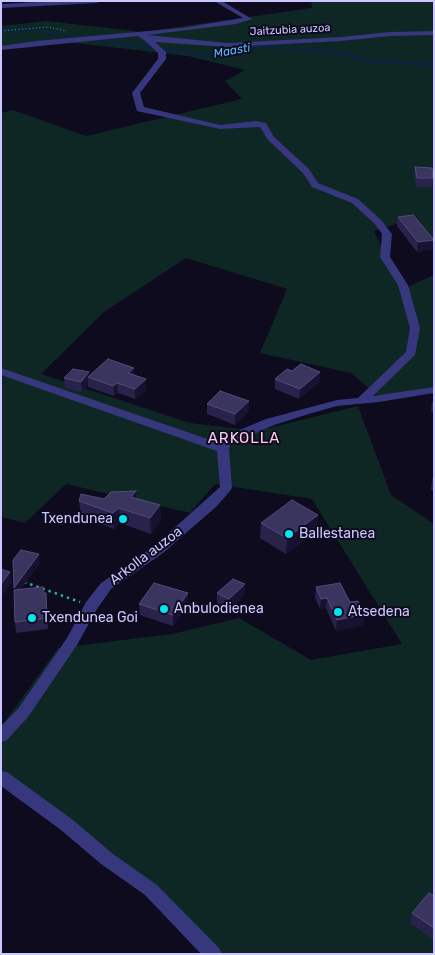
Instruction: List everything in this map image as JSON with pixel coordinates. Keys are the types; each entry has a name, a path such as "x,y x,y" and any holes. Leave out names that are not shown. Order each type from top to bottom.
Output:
{"street":[{"path":"1,6 98,1"},
{"name":"Jaitzubia auzoa","path":"1,48 218,25 248,19 217,1"},
{"name":"Jaitzubia auzoa","path":"148,39 227,45 340,39 390,34 434,33"},
{"name":"Jaitzubia auzoa","path":"140,34 160,50 162,59 136,93 140,109 220,127 256,123 263,125 271,138 306,171 315,185 355,202 378,222 387,234 385,257 403,285 415,328 410,353 361,401"},
{"path":"1,371 223,449 225,443 234,437 270,422 337,403 434,390"},
{"name":"Arkolla auzoa","path":"1,736 28,705 72,641 91,606 106,586 158,550 212,503 226,488 223,449"},
{"path":"1,777 67,825 107,859 151,890 214,954"}],"path":[{"path":"1,31 48,27 74,34 78,40"},
{"path":"19,580 91,606"}],"green space":[{"path":"311,1 434,1 434,240 405,221 374,231 401,290 434,275 434,389 379,397 351,373 260,353 287,289 186,258 104,312 41,374 190,423 257,431 358,406 391,495 434,524 434,954 213,954 187,924 1,780 1,727 58,648 172,634 239,618 311,660 402,644 312,499 215,484 190,513 66,484 25,523 1,517 1,113 13,110 86,136 242,99 225,81 245,70 188,56 66,42 1,50 1,26 47,21 142,32 312,8"}],"building":[{"path":"415,167 432,168 433,178 417,178"},
{"path":"413,215 434,240 418,242 398,217"},
{"path":"108,359 134,368 128,373 146,379 135,389 117,383 113,386 88,377"},
{"path":"301,364 320,372 300,389 275,379 287,369 292,371"},
{"path":"73,369 89,372 81,382 64,378"},
{"path":"220,391 249,401 235,414 207,404"},
{"path":"136,491 131,497 160,505 150,518 119,508 113,513 79,501 81,494 104,499 111,492"},
{"path":"292,500 318,515 287,538 261,523"},
{"path":"21,550 39,554 14,588 13,560"},
{"path":"1,569 10,572 1,584"},
{"path":"233,579 245,584 229,599 217,593"},
{"path":"154,583 188,593 173,615 139,604"},
{"path":"340,583 350,602 358,601 365,614 337,620 327,598 321,599 316,587"},
{"path":"43,587 44,593 46,593 47,618 15,622 14,590"},
{"path":"429,893 434,896 434,928 412,913"}],"waterway":[{"name":"Maasti","path":"1,31 36,28 57,35 206,55 264,46 340,53 373,62 434,64"}],"place":[{"name":"Txendunea","path":"123,519"},
{"name":"Ballestanea","path":"289,534"},
{"name":"Anbulodienea","path":"164,609"},
{"name":"Atsedena","path":"338,612"},
{"name":"Txendunea Goi","path":"32,618"}],"district":[{"name":"ARKOLLA","path":"244,439"}]}
